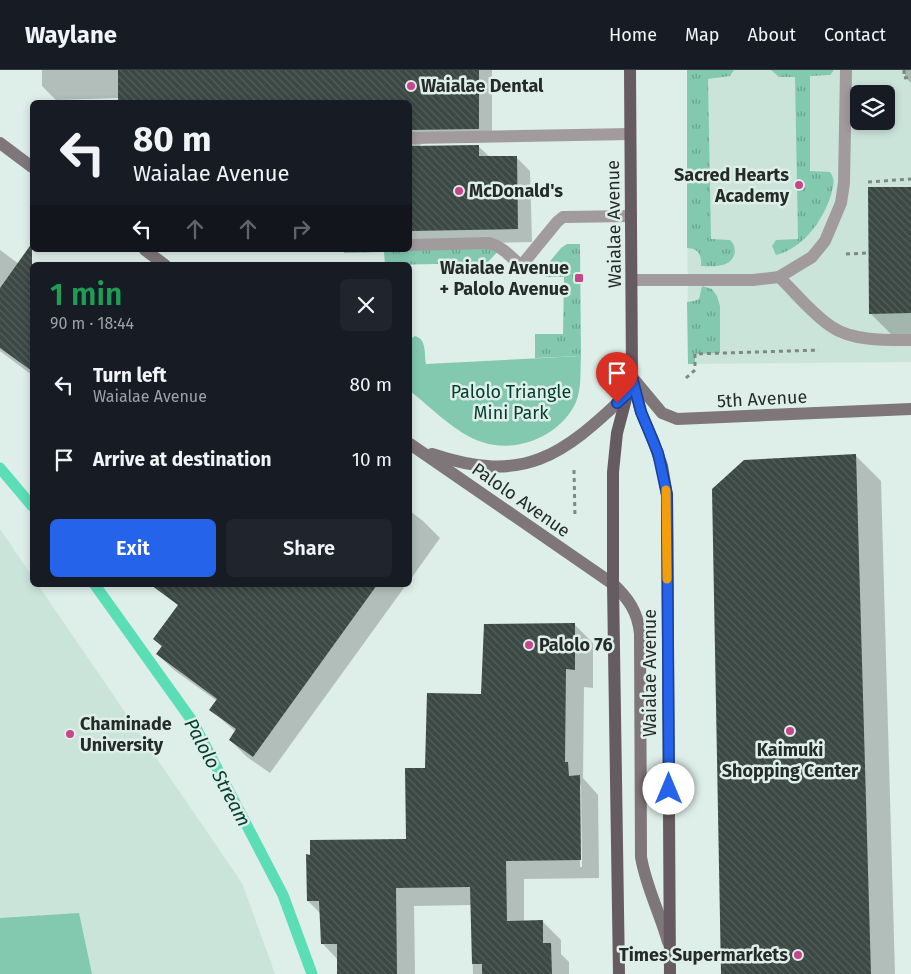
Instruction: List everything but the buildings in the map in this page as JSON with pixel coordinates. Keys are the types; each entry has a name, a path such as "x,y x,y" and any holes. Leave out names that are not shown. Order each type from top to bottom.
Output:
{"main road":[{"name":"Waialae Avenue","path":"630,70 632,377 641,412 658,453 667,495 670,974"},
{"name":"Waialae Avenue","path":"619,974 613,584 614,459 617,433 632,377"}],"street":[{"path":"0,143 30,166"},
{"path":"148,252 161,262"},
{"name":"5th Avenue","path":"632,377 662,413 677,419 911,410"},
{"path":"414,447 455,462 484,467 503,467 529,462 560,450 598,421 627,394"},
{"name":"Palolo Avenue","path":"414,447 613,584 631,604 639,622 641,857 648,887 661,919 670,949"}],"lane":[{"path":"632,280 753,280 779,277 812,257 825,241 841,203 844,183 846,70"},
{"path":"412,138 630,134"},
{"path":"412,246 496,244 522,266 563,217 631,216"},
{"path":"779,277 834,328 861,337 879,340 911,340"}],"path":[{"path":"904,70 904,78 911,78"},
{"path":"861,183 911,180"},
{"path":"686,378 695,370 695,354 821,350"},
{"path":"574,463 575,518"}],"shaded area":[{"name":"Sacred Hearts Academy","path":"687,70 911,70 911,362 688,364"},
{"name":"Chaminade University","path":"0,529 30,573 30,587 39,587 242,883 275,974 0,974"}],"green space":[{"path":"687,70 734,70 730,76 708,79 711,239 730,240 735,251 730,261 720,266 701,266 699,253 694,249 687,248"},
{"path":"771,70 834,70 830,75 810,76 810,171 830,172 833,180 831,195 823,214 804,240 776,255 772,246 776,240 798,239 795,77 779,77"},
{"path":"567,244 580,244 581,356 535,358 535,334 563,334 564,277 546,277 543,270 561,248"},
{"path":"501,248 487,263 412,264 412,262 385,262 384,252 412,252 412,249"},
{"path":"344,252 384,252 344,253"},
{"path":"702,286 712,289 717,296 720,306 720,353 695,354 695,364 688,364 687,302 699,299"},
{"name":"Palolo Triangle Mini Park","path":"415,336 422,340 426,364 581,356 580,385 576,402 560,424 549,433 536,439 523,444 509,446 482,442 462,433 412,393 412,338"},
{"path":"79,913 92,974 0,974 0,918"}],"waterway":[{"name":"Palolo Stream","path":"0,468 30,504"},
{"name":"Palolo Stream","path":"96,587 193,722 283,895 312,974"}],"slow traffic":[{"path":"666,490 667,579"}],"place":[{"name":"Waialae Dental","path":"411,86"},
{"name":"Sacred Hearts Academy","path":"799,185"},
{"name":"McDonald's","path":"459,191"},
{"name":"Waialae Avenue + Palolo Avenue","path":"579,278"},
{"name":"Palolo 76","path":"529,645"},
{"name":"Kaimuki Shopping Center","path":"790,731"},
{"name":"Chaminade University","path":"70,734"},
{"name":"Times Supermarkets","path":"798,955"}],"route":[{"path":"617,403 627,394 632,377 641,412 662,466 667,495 669,789"}]}
